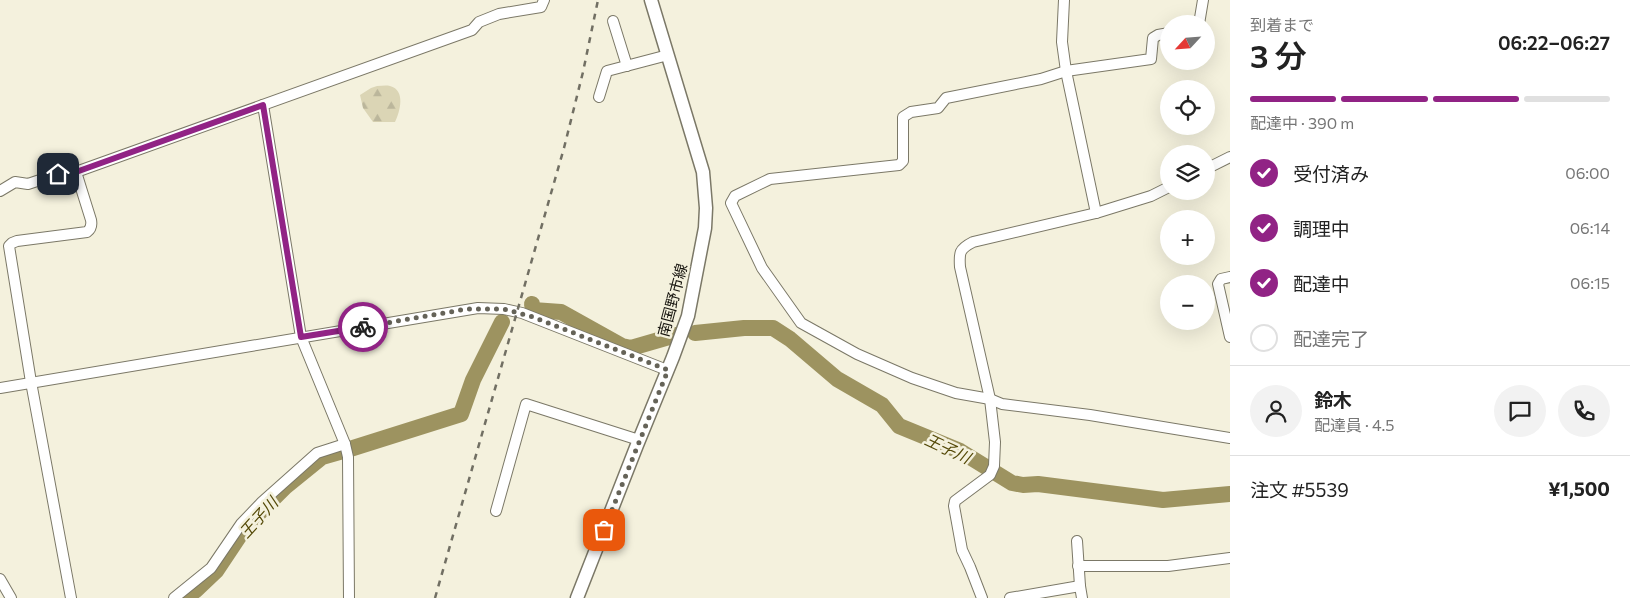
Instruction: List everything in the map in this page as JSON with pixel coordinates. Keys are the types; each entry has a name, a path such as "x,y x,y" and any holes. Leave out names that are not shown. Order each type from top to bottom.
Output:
{"main road":[{"name":"南国野市線","path":"577,598 688,316 705,228 706,208 703,172 651,0"}],"street":[{"path":"0,191 15,182 28,184 58,174 76,172 472,30 479,22 499,14 541,6 544,0"},
{"path":"1064,0 1062,42 1066,71 1096,213"},
{"path":"1200,15 1202,0"},
{"path":"613,21 627,66"},
{"path":"1160,35 1153,38 1151,59 1066,71 1042,80 946,98 938,108 911,112 903,117 903,161 899,165 770,179 735,196 731,203 762,268 801,323 857,354 912,378 956,393 990,399 1002,404 1090,415 1230,438"},
{"path":"599,97 607,71 668,55"},
{"path":"263,105 301,337 348,457 349,598"},
{"path":"1215,164 1230,157"},
{"path":"71,598 31,382 10,246 17,241 87,232 89,230 92,225 91,220 76,172"},
{"path":"982,598 962,550 954,506 955,501 992,471 995,442 990,399 960,268 960,254 964,247 973,242 1096,213 1160,192"},
{"path":"1230,277 1221,279 1218,284 1230,337"},
{"path":"0,388 467,309 504,309 533,317 668,370"},
{"path":"496,511 526,404 639,440"},
{"path":"174,598 211,568 241,524 262,502 317,454 344,444"},
{"path":"1077,540 1082,598"},
{"path":"1078,566 1168,566 1230,558"},
{"path":"0,579 10,598"},
{"path":"1010,598 1080,586"}],"green space":[{"path":"377,86 390,86 398,92 400,107 395,122 373,122 363,108 360,95"}],"waterway":[{"name":"王子川","path":"532,304 533,310 561,312 622,346 631,348 676,335"},
{"name":"王子川","path":"350,449 461,414 473,380 502,322"},
{"name":"王子川","path":"695,333 744,328 773,328 790,339 837,379 882,405 899,426 960,451 1012,483 1023,485 1038,484 1163,500 1230,494"},
{"name":"王子川","path":"185,598 216,571 246,526 285,487 322,457 343,451"}],"railway":[{"path":"435,598 564,148 583,72 598,0"}],"way so far":[{"path":"363,327 467,309 504,309 533,317 668,370 604,530"}],"route":[{"path":"58,174 76,172 263,105 301,337 363,327"}]}
